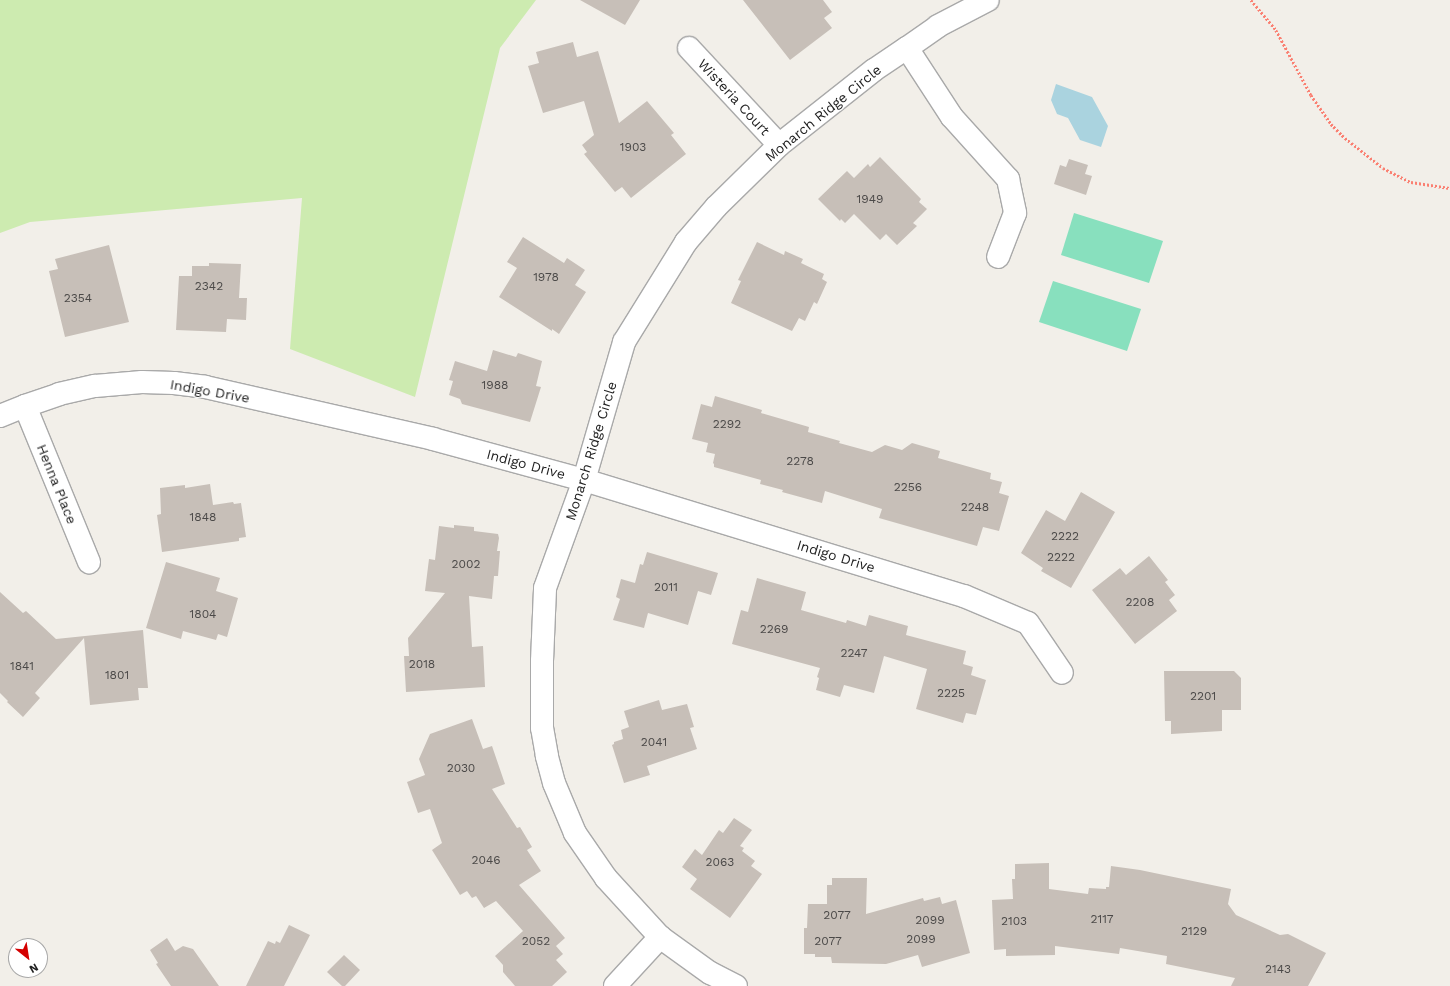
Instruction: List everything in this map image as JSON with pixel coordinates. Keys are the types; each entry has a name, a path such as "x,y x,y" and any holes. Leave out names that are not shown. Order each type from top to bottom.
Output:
{"street":[{"name":"Monarch Ridge Circle","path":"736,986 710,972 660,938 589,857 563,809 547,756 542,728 542,661 545,588 584,480 624,342 686,242 716,207 779,145 874,70 938,26 988,0"},
{"name":"Wisteria Court","path":"690,48 779,145"},
{"path":"907,48 952,117 1008,179 1015,213 998,257"},
{"name":"Indigo Drive","path":"0,416 60,394 118,384 174,383 205,387 433,439 584,480 964,596 1028,623 1062,673"},
{"name":"Henna Place","path":"24,406 89,562"},
{"path":"615,986 660,938"}],"path":[{"path":"1251,0 1276,30 1311,95 1331,124 1345,138 1383,168 1411,182 1450,188"}],"green space":[{"path":"0,0 536,0 500,48 415,397 290,349 302,198 30,222 0,233"},
{"path":"1074,213 1163,241 1149,283 1061,255"},
{"path":"1053,281 1141,309 1127,351 1039,322"}],"water":[{"path":"1056,84 1092,97 1108,126 1101,147 1080,140 1068,118 1057,114 1051,100"}],"building":[{"path":"580,0 640,0 625,25"},
{"path":"743,0 823,0 832,12 824,18 832,28 790,60"},
{"path":"573,42 577,57 598,51 619,123 647,101 674,133 671,135 686,154 631,198 622,187 615,192 584,154 587,152 582,145 594,135 584,101 543,113 528,66 539,63 536,52"},
{"path":"880,157 921,199 919,202 927,209 913,223 917,226 897,245 886,234 880,240 854,214 845,223 841,219 840,221 818,199 847,171 854,178 868,164 870,167"},
{"path":"1069,159 1088,165 1085,174 1092,176 1086,195 1054,184 1060,165 1066,167"},
{"path":"523,237 564,263 567,258 585,270 575,285 586,292 559,334 499,297 517,268 507,262"},
{"path":"757,242 784,255 785,251 803,259 801,263 824,274 822,279 827,282 817,304 814,302 805,321 799,318 792,331 731,303 741,281 738,280"},
{"path":"109,245 129,322 65,337 49,271 58,269 55,259"},
{"path":"209,263 241,264 239,298 247,298 246,320 227,319 226,332 176,330 179,276 192,276 192,266 209,266"},
{"path":"493,350 516,357 518,353 542,361 536,386 541,387 530,422 462,404 460,399 449,395 453,381 449,380 455,361 487,371"},
{"path":"715,396 762,410 761,413 809,427 808,432 840,441 839,443 872,452 885,445 902,450 912,443 940,451 938,458 991,473 990,479 1002,482 999,493 1009,496 999,531 983,527 977,546 879,518 882,509 825,491 822,503 782,492 783,490 760,484 761,480 714,467 713,463 715,454 706,452 708,443 692,439 701,404 712,407"},
{"path":"210,484 213,505 233,502 234,504 241,503 246,537 239,538 239,541 162,552 157,515 161,514 160,488 185,485 185,488"},
{"path":"1081,492 1115,512 1071,588 1041,571 1043,568 1021,553 1046,510 1065,521"},
{"path":"454,525 474,527 474,531 498,534 499,538 497,551 500,551 498,576 494,576 492,599 469,596 472,647 483,646 485,687 406,692 404,656 409,656 408,638 445,593 425,591 429,559 435,560 439,526 454,528"},
{"path":"647,552 718,573 711,595 698,591 688,625 648,613 644,628 613,620 620,599 616,597 621,579 635,583 640,564 643,565"},
{"path":"1149,556 1168,580 1165,582 1175,595 1169,600 1177,611 1135,644 1092,590 1120,568 1126,575"},
{"path":"166,562 220,578 216,591 238,598 227,637 218,634 216,640 183,631 181,639 146,628"},
{"path":"757,578 806,592 801,610 846,623 847,620 866,626 869,615 908,626 906,635 966,651 963,664 973,667 971,675 986,680 976,715 966,713 963,723 916,709 927,669 884,656 874,693 844,685 840,697 816,690 819,678 817,677 820,668 732,644 741,610 748,612"},
{"path":"0,592 23,613 26,611 56,639 143,630 148,688 138,688 139,700 90,705 84,638 35,693 40,698 23,717 0,693"},
{"path":"1164,671 1234,671 1241,678 1241,710 1222,710 1222,731 1171,734 1171,721 1165,721"},
{"path":"659,700 662,710 687,704 694,727 690,728 697,749 647,766 650,775 624,783 612,745 614,742 623,739 621,730 629,727 624,711"},
{"path":"472,719 483,749 492,746 505,784 492,789 517,828 520,827 532,847 527,850 541,871 519,885 565,938 556,946 563,954 556,960 567,972 552,986 515,986 503,972 503,965 495,956 523,931 496,901 484,908 476,896 472,898 467,891 460,895 432,850 442,843 430,809 418,813 407,782 425,775 419,759 430,734"},
{"path":"734,818 752,830 740,846 744,848 742,851 755,861 751,866 762,874 730,918 690,889 697,879 682,867 695,849 702,855 719,830 723,833"},
{"path":"1049,863 1049,889 1088,894 1089,888 1106,889 1106,887 1109,887 1111,866 1140,870 1231,889 1228,904 1236,915 1280,935 1288,934 1326,953 1308,986 1231,986 1235,978 1166,964 1167,956 1120,948 1119,954 1055,946 1055,955 1006,956 1006,949 994,950 992,900 1013,899 1012,879 1015,879 1015,864"},
{"path":"832,878 867,878 866,914 923,898 924,901 940,897 942,904 956,900 970,953 922,967 918,955 886,964 832,963 831,957 815,957 815,954 804,954 804,928 807,928 808,904 827,904 827,885 832,885"},
{"path":"289,925 310,935 284,986 246,986 268,941 275,944 276,941 280,943"},
{"path":"167,938 175,951 183,946 193,949 219,986 171,986 156,964 158,963 150,950"},
{"path":"344,955 360,970 345,986 342,986 327,972"}]}
